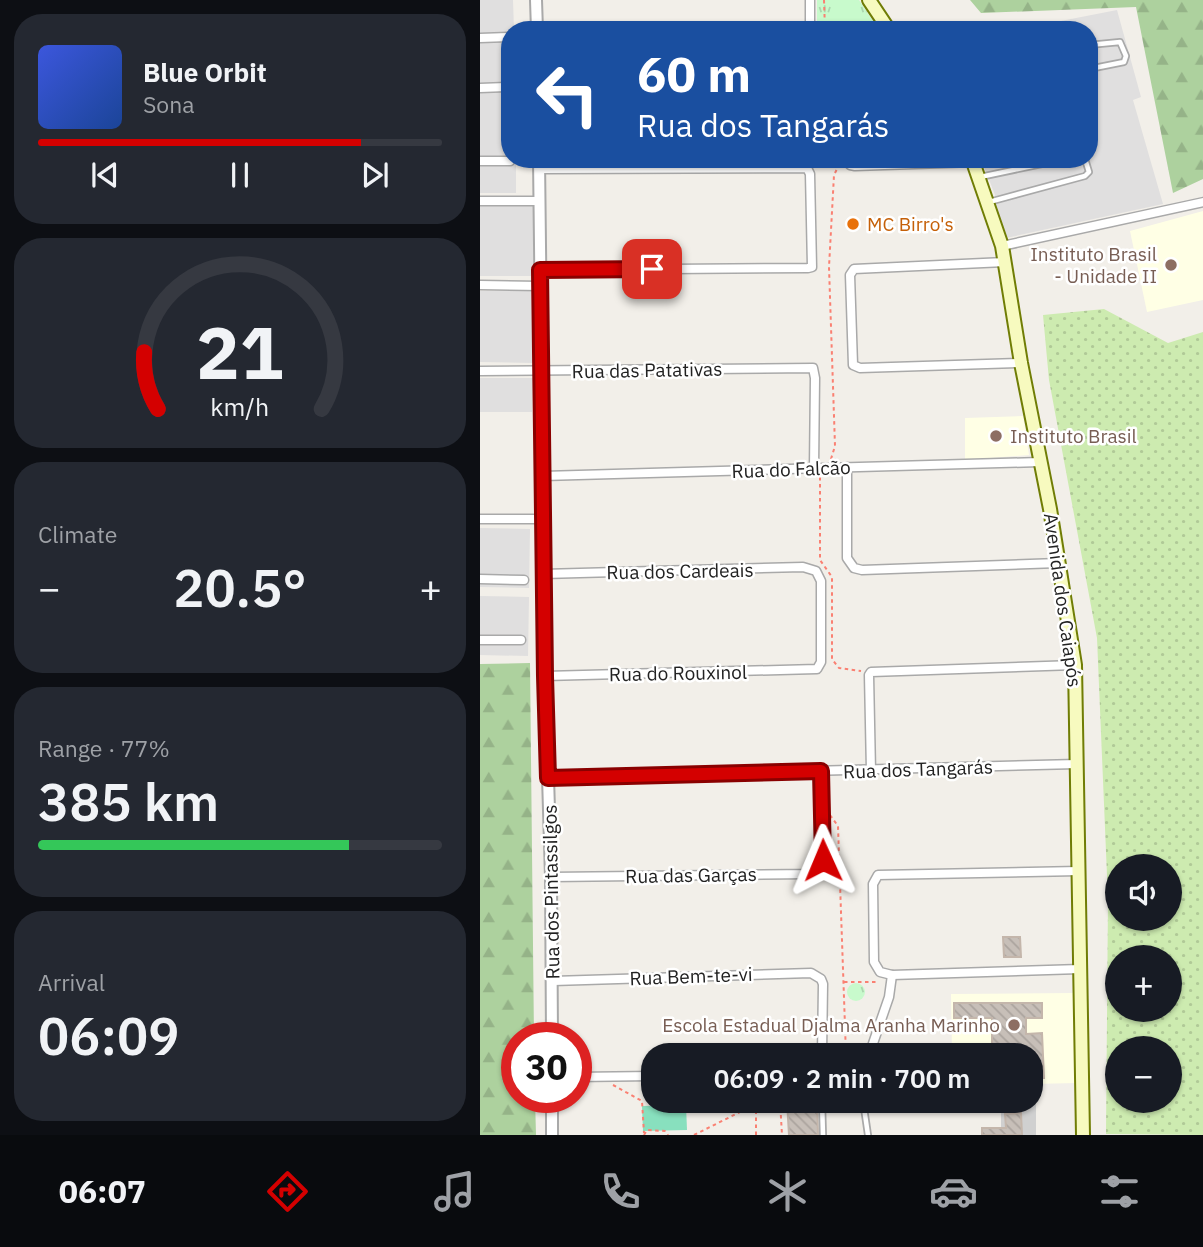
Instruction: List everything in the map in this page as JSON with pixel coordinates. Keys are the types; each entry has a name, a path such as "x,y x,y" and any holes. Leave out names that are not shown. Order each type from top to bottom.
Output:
{"main road":[{"path":"868,0 883,21"},
{"name":"Avenida dos Caiapós","path":"976,168 1002,246 1021,363 1050,509 1075,665 1083,1135"}],"street":[{"path":"536,0 537,21"},
{"path":"810,0 810,21"},
{"path":"480,38 501,37"},
{"path":"480,88 501,87"},
{"path":"480,161 501,161"},
{"name":"Rua dos Pintassilgos","path":"539,168 543,574 552,1022"},
{"path":"540,270 812,267 810,174 806,168"},
{"path":"480,201 539,201"},
{"path":"1002,246 1203,202"},
{"path":"1005,262 857,268 850,275 853,365 860,368 1021,363"},
{"path":"480,285 541,286"},
{"name":"Rua das Patativas","path":"480,372 813,368 819,471"},
{"name":"Rua do Falcão","path":"543,475 819,471 847,467 1040,462"},
{"path":"847,467 847,558 854,568 862,570 1058,563"},
{"path":"480,519 543,519"},
{"name":"Rua dos Cardeais","path":"543,574 803,567 816,571 821,581 821,662 817,669 812,670"},
{"path":"480,579 524,580"},
{"path":"480,640 521,640"},
{"path":"871,771 869,675 874,671 1075,665"},
{"name":"Rua do Rouxinol","path":"545,676 812,670"},
{"name":"Rua dos Tangarás","path":"548,778 1077,764"},
{"path":"821,771 822,811"},
{"name":"Rua das Garças","path":"551,877 811,874 821,867 823,860 822,811"},
{"path":"1079,871 884,874 878,875 873,884 874,962 880,972 891,978 1080,969"},
{"name":"Rua Bem-te-vi","path":"553,981 811,972 821,978 823,984 822,1043"},
{"path":"873,1043 889,997 891,978"},
{"path":"592,1077 641,1076"},
{"path":"552,1113 552,1135"}],"lane":[{"path":"1098,44 1120,42 1126,56 1124,62 1098,67"},
{"path":"979,177 1022,168"},
{"path":"988,202 1085,176 1089,172 1087,168"},
{"path":"822,1113 823,1135"},
{"path":"865,1113 868,1135"}],"path":[{"path":"824,0 825,21"},
{"path":"836,168 829,267 835,446 832,456 819,471 820,560 832,577 832,659 839,668 859,670 862,674"},
{"path":"822,811 832,816 838,825 846,1043"},
{"path":"844,982 891,978"},
{"path":"603,1077 611,1085 642,1101 644,1134"},
{"path":"694,1135 735,1113"},
{"path":"756,1113 756,1135"},
{"path":"781,1113 782,1135"},
{"path":"644,1134 647,1130 663,1130 668,1135"}],"shaded area":[{"path":"480,0 513,0 514,21 501,21 501,168 516,168 516,193 480,193"},
{"path":"1117,10 1141,97 1133,100 1163,204 1006,238 994,203 995,195 984,168 1098,168 1098,21 1061,21"},
{"path":"534,205 534,276 480,276 480,206"},
{"name":"Instituto Brasil - Unidade II","path":"1203,211 1203,300 1147,312 1130,231"},
{"path":"480,291 533,291 533,363 480,362"},
{"path":"480,378 533,378 532,412 480,412"},
{"name":"Instituto Brasil","path":"1023,416 1029,455 965,460 965,418"},
{"path":"480,528 530,529 529,588 480,587"},
{"path":"480,596 529,597 528,656 480,655"},
{"name":"Escola Estadual Djalma Aranha Marinho","path":"1076,993 1078,1083 1043,1084 1043,1043 952,1043 951,994"},
{"path":"1001,1113 1036,1113 1036,1135 1001,1135"}],"green space":[{"path":"817,0 859,0 873,21 817,21"},
{"path":"970,0 1203,0 1203,179 1173,193 1136,7 981,13"},
{"path":"1104,309 1168,343 1203,332 1203,1135 1106,1134 1106,1113 1182,1113 1182,1036 1107,1036 1107,1022 1182,1022 1182,945 1108,945 1108,931 1182,931 1182,854 1106,854 1097,638 1049,380 1043,315"},
{"path":"530,663 534,1022 501,1022 501,1113 535,1113 536,1135 480,1135 480,664"},
{"path":"856,983 862,986 865,992 862,998 856,1001 850,998 847,992 850,986"},
{"path":"642,1113 686,1113 687,1130 643,1131"}],"building":[{"path":"1003,937 1020,937 1021,957 1004,957"},
{"path":"954,1003 1042,1003 1042,1018 1026,1018 1026,1034 1042,1033 1042,1043 992,1043 992,1018 954,1018"},
{"path":"788,1113 817,1113 818,1135 789,1135"},
{"path":"1021,1113 1022,1135 982,1135 982,1128 1006,1128 1005,1114"}],"place":[{"name":"MC Birro's","path":"853,224"},
{"name":"Instituto Brasil - Unidade II","path":"1171,265"},
{"name":"Instituto Brasil","path":"996,436"},
{"name":"Escola Estadual Djalma Aranha Marinho","path":"1014,1025"}],"route":[{"path":"652,269 540,270 548,778 821,771 823,860"}]}
